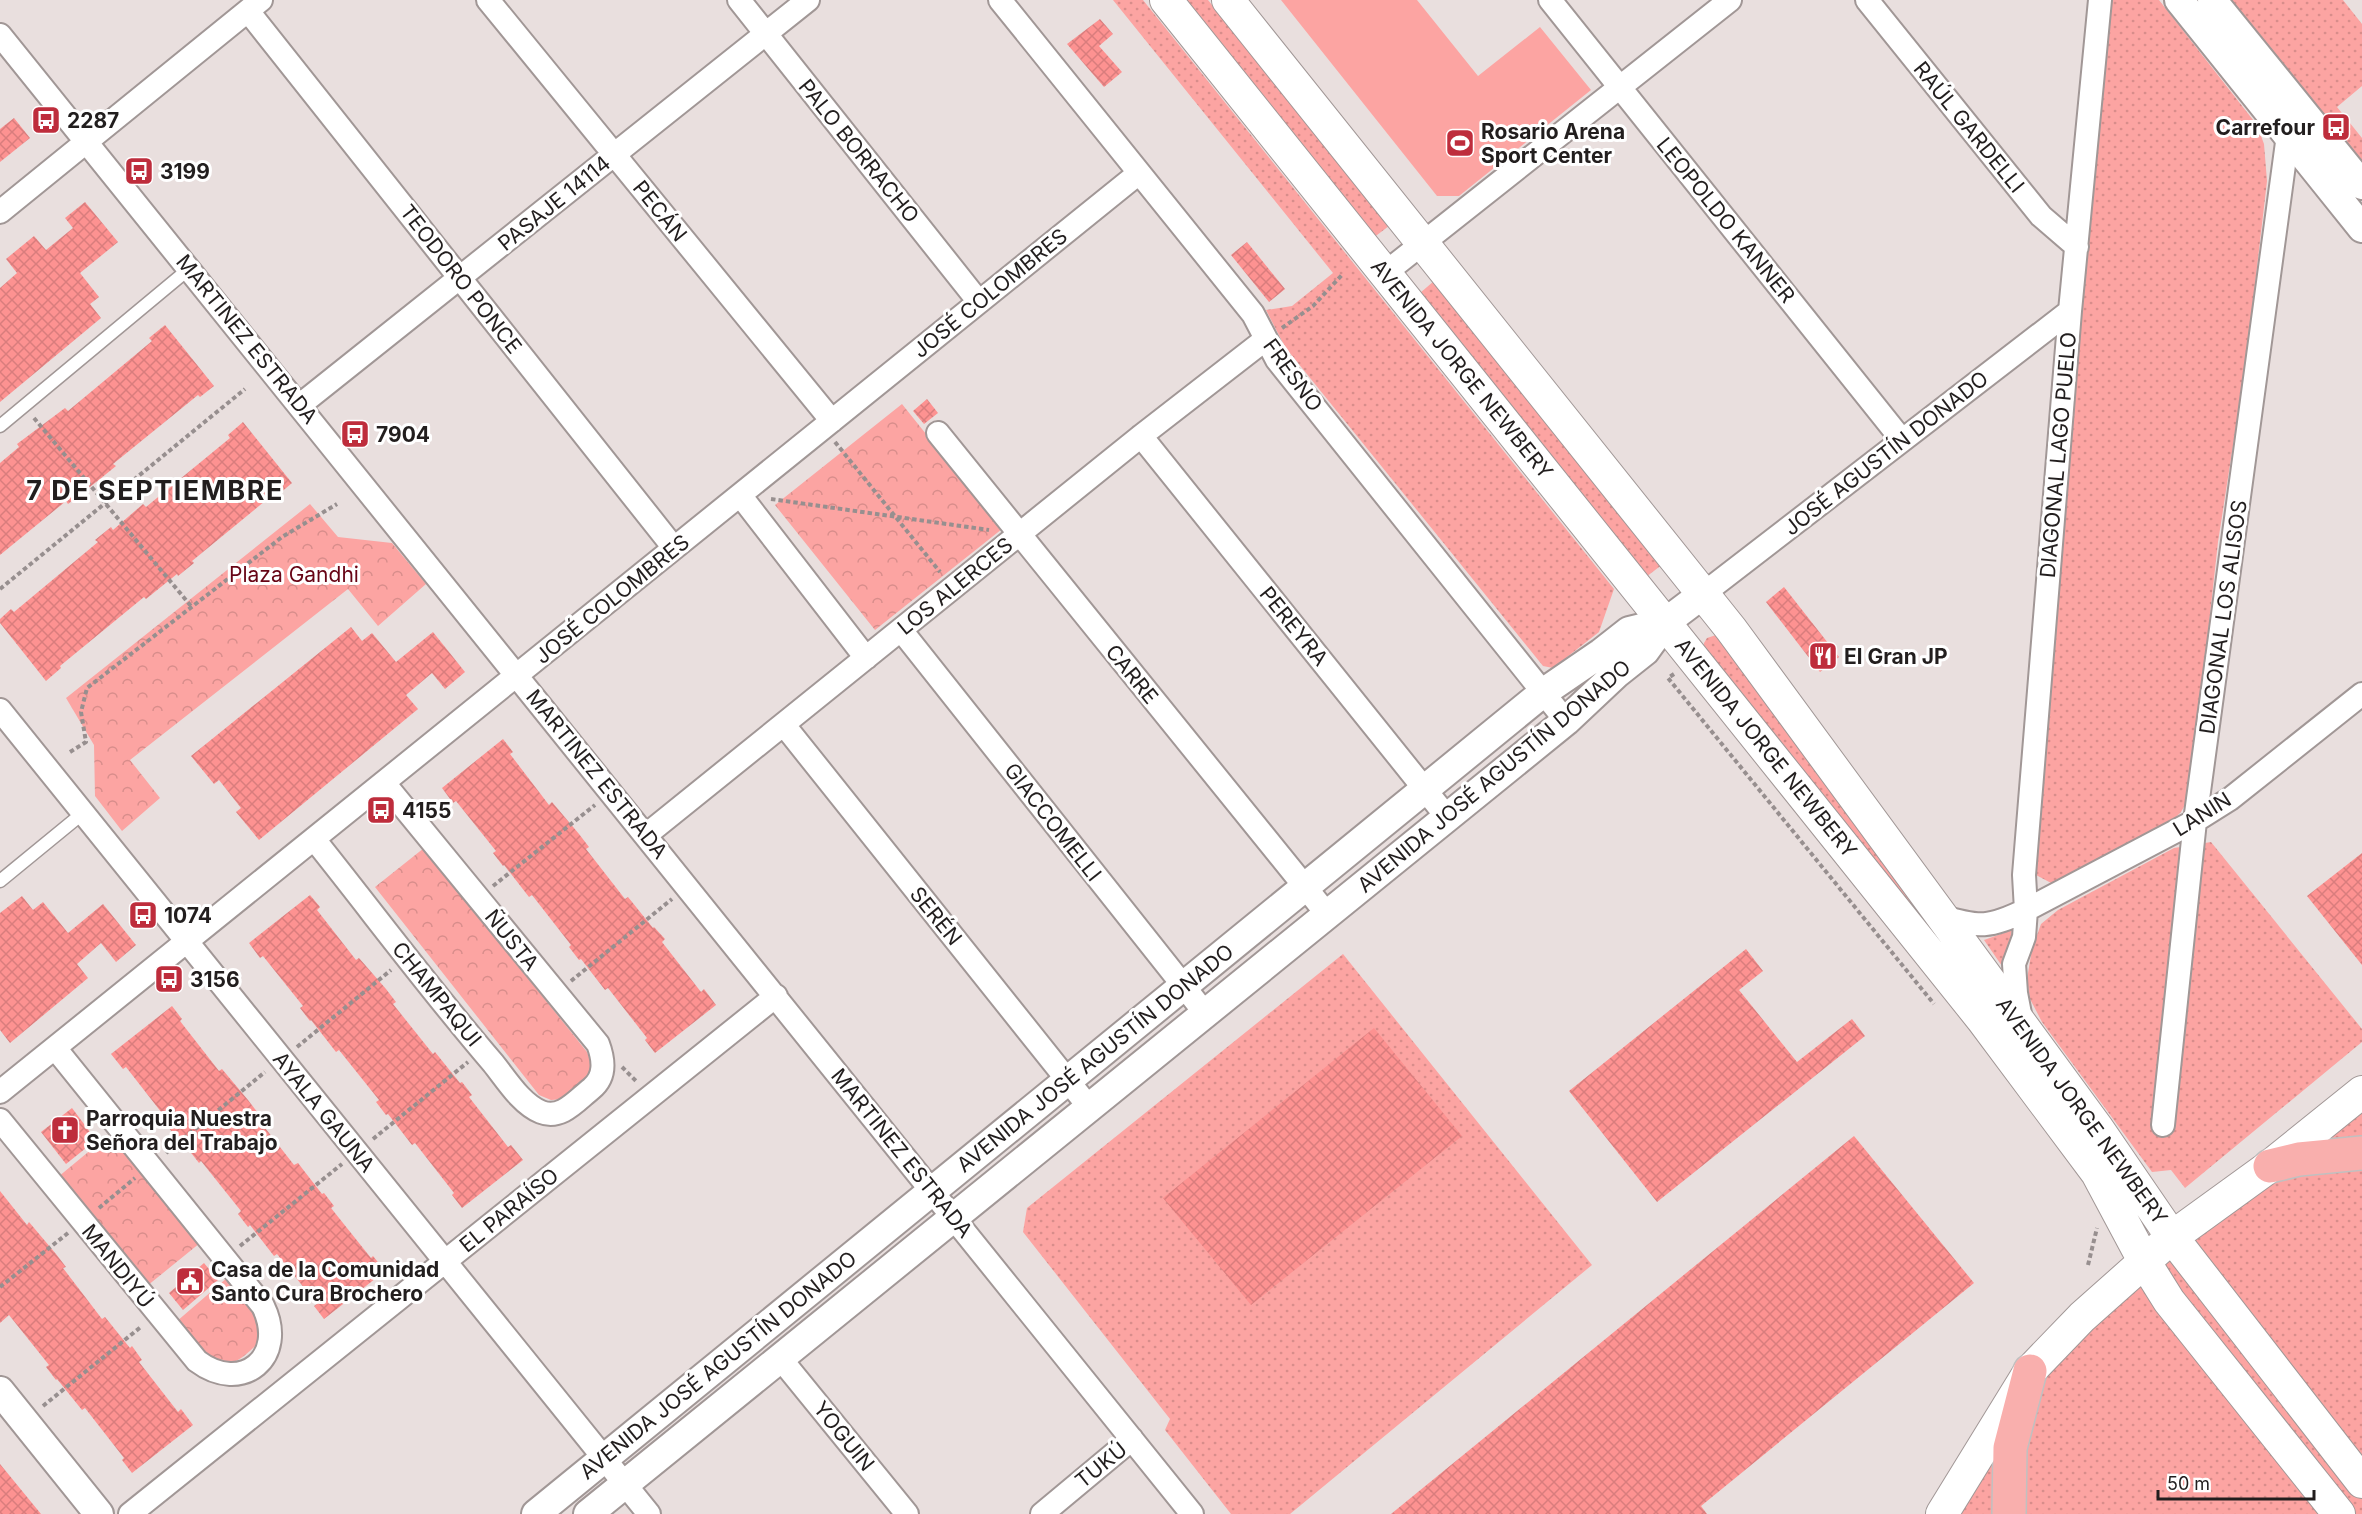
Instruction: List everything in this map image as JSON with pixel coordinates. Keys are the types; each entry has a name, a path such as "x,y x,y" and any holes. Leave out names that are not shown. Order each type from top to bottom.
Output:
{"highway":[{"path":"2270,1166 2300,1159 2362,1153"},
{"path":"2009,1514 2010,1448 2030,1371"}],"main road":[{"name":"AVENIDA JORGE NEWBERY","path":"1166,0 1920,940 2038,1092 2097,1173 2144,1261 2169,1300 2339,1514"},
{"name":"AVENIDA JORGE NEWBERY","path":"1228,0 1703,594 2098,1129 2172,1237 2362,1482"},
{"path":"1942,1514 2030,1371 2082,1317 2172,1237 2270,1166 2362,1092"}],"street":[{"name":"PECÁN","path":"488,0 614,154 828,424"},
{"name":"PALO BORRACHO","path":"739,0 979,302"},
{"name":"PASAJE 14114","path":"300,405 808,0"},
{"name":"FRESNO","path":"1000,0 1253,314 1277,360 1566,720"},
{"name":"LEOPOLDO KANNER","path":"1550,0 1902,440"},
{"path":"1385,273 1730,0"},
{"name":"RAÚL GARDELLI","path":"1867,0 2041,216 2077,247"},
{"name":"DIAGONAL LAGO PUELO","path":"2023,1028 2016,993 2014,964 2024,937 2026,910 2024,875 2070,311 2100,0"},
{"path":"2179,0 2298,127 2362,185"},
{"path":"2212,0 2298,127 2362,228"},
{"path":"0,212 254,5"},
{"name":"TEODORO PONCE","path":"254,5 460,278 674,548"},
{"name":"MARTINEZ ESTRADA","path":"0,35 1192,1514"},
{"name":"DIAGONAL LOS ALISOS","path":"2163,1125 2195,821 2298,127"},
{"name":"JOSÉ COLOMBRES","path":"0,1092 1139,173"},
{"name":"JOSÉ AGUSTÍN DONADO","path":"1703,594 2070,311"},
{"name":"LOS ALERCES","path":"646,836 1141,436 1266,339"},
{"name":"CARRE","path":"938,433 1327,914"},
{"name":"PEREYRA","path":"1141,436 1447,817"},
{"path":"740,495 866,658"},
{"name":"AVENIDA JOSÉ AGUSTÍN DONADO","path":"588,1514 1566,720 1645,651 1666,622 1703,594"},
{"name":"AVENIDA JOSÉ AGUSTÍN DONADO","path":"536,1514 1544,692 1601,654 1629,631 1666,622"},
{"name":"GIACCOMELLI","path":"901,630 1205,1013"},
{"name":"LANIN","path":"2026,910 2195,821 2230,798 2362,694"},
{"name":"AYALA GAUNA","path":"0,710 649,1514"},
{"name":"SERÉN","path":"784,724 1089,1107"},
{"name":"ÑUSTA","path":"384,783 598,1044 603,1058 603,1072 597,1084 577,1101"},
{"name":"CHAMPAQUI","path":"314,839 482,1050 525,1100 539,1111 552,1114 562,1112 577,1101"},
{"path":"1940,916 1970,925 1986,925 2003,921 2026,910"},
{"name":"EL PARAÍSO","path":"130,1514 776,996"},
{"path":"54,1048 150,1166"},
{"name":"MANDIYÚ","path":"0,1120 197,1360 210,1370 226,1375 242,1373 256,1365 266,1353 272,1337 270,1321 263,1306 150,1166"},
{"name":"YOGUIN","path":"780,1358 908,1514"},
{"path":"0,1391 99,1514"},
{"name":"TUKÚ","path":"1042,1514 1132,1439"}],"lane":[{"path":"0,426 190,268"},
{"path":"0,881 83,813"}],"path":[{"path":"1266,339 1312,306 1342,275"},
{"path":"0,589 245,389"},
{"path":"24,406 191,606"},
{"path":"828,424 895,516 952,588"},
{"path":"740,495 1020,534"},
{"path":"70,752 86,742 81,712 87,688 282,537 337,504"},
{"name":"AVENIDA JORGE NEWBERY","path":"1668,678 1939,1010"},
{"path":"478,898 611,792"},
{"path":"556,993 688,887"},
{"path":"0,1287 150,1166"},
{"path":"2088,1265 2098,1233 2096,1223"},
{"path":"24,1421 157,1314"}],"green space":[{"path":"1113,0 1143,0 1614,589 1599,632 1553,668 1543,666 1285,347 1266,310 1292,306 1333,273"},
{"path":"1181,0 1208,0 1389,226 1373,238"},
{"name":"Rosario Arena Sport Center","path":"1281,0 1417,0 1478,76 1540,27 1591,90 1459,196 1437,196"},
{"path":"2107,0 2159,0 2257,125 2264,144 2267,181 2246,362 2218,542 2190,796 2181,812 2168,825 2053,884 2036,875"},
{"path":"2228,0 2343,0 2362,24 2362,86 2337,107 2362,138 2362,166 2337,135 2344,129 2336,118 2328,124"},
{"path":"1434,281 1663,564 1646,577 1420,293"},
{"path":"902,404 1002,529 875,630 775,505"},
{"name":"Plaza Gandhi","path":"310,504 338,537 392,543 426,584 378,626 348,589 130,760 160,798 122,831 95,796 94,745 66,698"},
{"path":"1716,635 2031,1057 1704,649 1707,638"},
{"path":"2211,842 2362,1029 2362,1042 2185,1188 2171,1170 2152,1172 2042,1022 2030,999 2027,979 2032,949 2041,924 2058,910 2174,848"},
{"path":"424,848 587,1052 592,1065 589,1078 563,1099 551,1100 539,1095 375,887"},
{"path":"2012,930 2005,966 2002,966 1984,940"},
{"path":"1343,954 1592,1265 1290,1514 1231,1514 1165,1430 1170,1419 1023,1232 1027,1208"},
{"path":"2362,1092 2362,1514 1942,1514 2030,1371"},
{"path":"110,1134 200,1243 147,1286 58,1177"},
{"path":"228,1277 262,1320 259,1343 239,1360 223,1364 215,1362 200,1351 176,1322"}],"building":[{"path":"1100,19 1113,34 1099,46 1122,72 1104,87 1067,44"},
{"path":"14,118 30,138 0,162 0,129"},
{"path":"85,202 118,242 80,273 99,297 90,304 101,318 0,402 0,288 17,273 6,259 34,236 46,250 73,228 65,218"},
{"path":"1247,242 1285,289 1269,302 1231,255"},
{"path":"165,325 214,386 200,397 198,395 113,464 116,466 100,479 68,504 66,501 0,555 0,463 19,447 17,444 65,408 68,411 152,341 149,338"},
{"path":"927,399 938,413 924,424 913,411"},
{"path":"243,422 292,483 279,494 276,492 192,561 194,563 178,576 177,574 146,599 144,597 60,666 61,668 46,681 0,623 0,619 11,609 14,612 98,542 95,540 111,527 113,530 143,504 146,507 230,438 228,435"},
{"path":"1784,587 1839,657 1820,672 1766,602"},
{"path":"351,627 362,641 372,633 396,662 433,632 465,672 445,689 432,673 406,695 418,709 259,840 236,812 241,808 219,780 214,784 191,756"},
{"path":"503,739 513,752 510,754 549,805 552,802 579,834 589,847 586,849 625,899 628,897 665,939 662,942 701,992 704,989 716,1005 655,1053 645,1040 647,1038 608,988 605,990 581,959 579,960 569,947 571,945 532,895 529,897 493,853 496,851 456,801 453,803 442,788"},
{"path":"2362,853 2362,965 2307,896"},
{"path":"310,895 320,907 317,910 356,960 359,958 386,989 396,1002 393,1004 433,1054 435,1052 460,1083 462,1082 472,1095 469,1097 508,1147 511,1145 523,1160 462,1208 452,1195 454,1193 415,1143 412,1145 388,1114 386,1115 376,1102 379,1100 339,1050 336,1052 310,1021 300,1008 303,1006 263,956 260,958 249,943"},
{"path":"22,896 33,910 43,902 68,933 103,904 136,945 116,962 101,943 77,964 88,978 10,1043 0,1030 0,913"},
{"path":"1746,949 1763,971 1739,990 1797,1062 1852,1019 1865,1036 1657,1202 1569,1091"},
{"path":"172,1006 182,1019 180,1021 219,1071 222,1069 258,1113 255,1115 294,1165 298,1163 322,1194 324,1193 334,1206 331,1208 371,1258 373,1256 385,1271 324,1319 314,1306 317,1304 277,1254 274,1256 250,1225 248,1227 238,1214 241,1211 201,1161 199,1163 174,1131 172,1132 162,1119 165,1117 126,1067 123,1069 111,1054"},
{"path":"1374,1028 1462,1136 1251,1305 1163,1198"},
{"path":"72,1108 96,1140 66,1164 41,1132"},
{"path":"1854,1136 1974,1283 1701,1506 1707,1514 1391,1514"},
{"path":"0,1191 27,1225 29,1222 56,1254 66,1267 63,1268 102,1319 105,1317 130,1348 132,1346 142,1360 139,1362 178,1412 181,1409 193,1425 132,1473 122,1460 124,1458 85,1408 82,1410 56,1380 46,1367 49,1365 9,1315 0,1323"},
{"path":"204,1263 218,1280 183,1310 169,1293"},
{"path":"0,1464 41,1514 0,1514"}],"place":[{"name":"2287","path":"46,120"},
{"name":"Carrefour","path":"2336,127"},
{"name":"Rosario Arena Sport Center","path":"1460,143"},
{"name":"3199","path":"139,171"},
{"name":"7904","path":"355,434"},
{"name":"El Gran JP","path":"1823,656"},
{"name":"4155","path":"381,810"},
{"name":"1074","path":"143,915"},
{"name":"3156","path":"169,979"},
{"name":"Parroquia Nuestra Señora del Trabajo","path":"65,1130"},
{"name":"Casa de la Comunidad Santo Cura Brochero","path":"190,1281"}],"district":[{"name":"7 DE SEPTIEMBRE","path":"155,490"}]}
